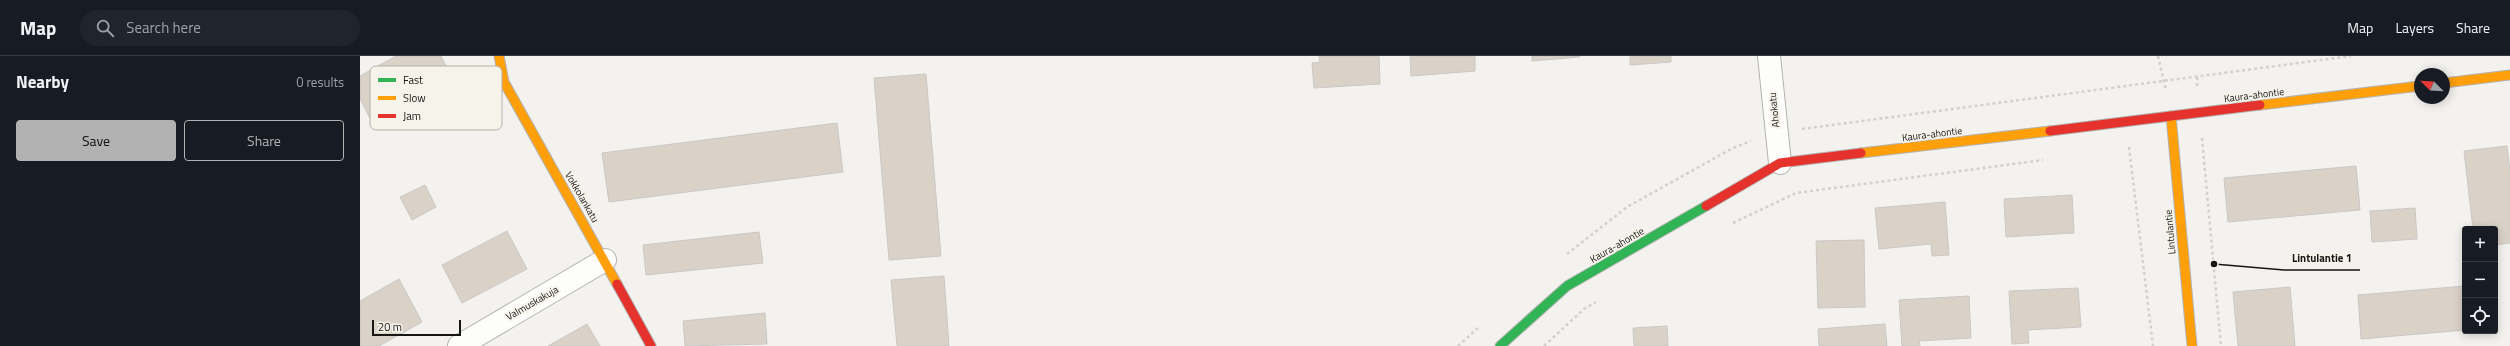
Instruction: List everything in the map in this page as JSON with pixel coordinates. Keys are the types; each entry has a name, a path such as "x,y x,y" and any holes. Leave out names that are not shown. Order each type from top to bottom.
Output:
{"street":[{"name":"Vokkolankatu","path":"500,56 502,66"},
{"name":"Ahokatu","path":"1769,56 1780,163"},
{"name":"Vokkolankatu","path":"502,69 504,82 605,260 651,346"},
{"path":"2450,82 2510,75"},
{"name":"Kaura-ahontie","path":"1500,346 1567,286 1780,163 2414,87"},
{"name":"Lintulantie","path":"2171,116 2192,346"},
{"name":"Valmuskakuja","path":"459,346 605,260"}],"path":[{"path":"2158,56 2171,116"},
{"path":"1776,132 2164,82 2351,56"},
{"path":"2196,77 2221,346"},
{"path":"2121,150 2210,138"},
{"path":"2129,149 2153,346"},
{"path":"1731,224 1796,193 2044,160"},
{"path":"1544,346 1584,310 1598,301"}],"building":[{"path":"396,56 441,56 446,66 378,66"},
{"path":"1319,56 1379,56 1380,84 1314,88 1312,63 1320,62"},
{"path":"1410,56 1475,56 1475,71 1411,76"},
{"path":"1532,56 1580,56 1580,57 1532,61"},
{"path":"1630,56 1671,56 1671,62 1630,65"},
{"path":"370,70 370,118 360,99 360,76"},
{"path":"926,74 941,256 889,260 874,78"},
{"path":"837,123 843,172 609,202 602,153"},
{"path":"2507,146 2510,171 2510,243 2498,245 2498,226 2473,226 2464,151"},
{"path":"2356,166 2360,210 2228,222 2224,178"},
{"path":"425,185 436,207 412,220 400,197"},
{"path":"2072,195 2074,233 2006,237 2004,199"},
{"path":"1945,202 1949,255 1932,256 1931,244 1879,249 1875,208"},
{"path":"2415,208 2417,239 2372,242 2370,211"},
{"path":"507,231 527,269 462,303 442,265"},
{"path":"759,232 763,263 646,275 643,245"},
{"path":"1864,240 1865,307 1818,308 1816,241"},
{"path":"944,276 949,346 897,346 891,280"},
{"path":"399,279 422,322 379,346 360,346 360,301"},
{"path":"2462,286 2462,330 2361,339 2358,295"},
{"path":"2290,287 2295,346 2238,346 2233,292"},
{"path":"2078,288 2081,327 2028,330 2029,343 2012,344 2009,291"},
{"path":"1969,296 1971,338 1919,341 1920,346 1902,346 1899,300"},
{"path":"765,313 767,344 685,346 683,321"},
{"path":"587,324 600,346 548,346"},
{"path":"1885,324 1887,346 1819,346 1818,329"},
{"path":"1667,326 1668,346 1634,346 1633,328"}],"traffic: fast":[{"path":"1500,346 1567,286 1706,206"}],"traffic: slow":[{"path":"499,56 501,66"},
{"path":"502,72 504,82 617,284"},
{"path":"2450,82 2510,75"},
{"path":"2260,105 2414,87"},
{"path":"2171,116 2192,346"},
{"path":"1861,153 2050,131"}],"traffic: jam":[{"path":"2050,131 2260,105"},
{"path":"1706,206 1780,163 1861,153"},
{"path":"617,284 651,346"}],"place":[{"name":"Lintulantie 1","path":"2214,264"}]}
